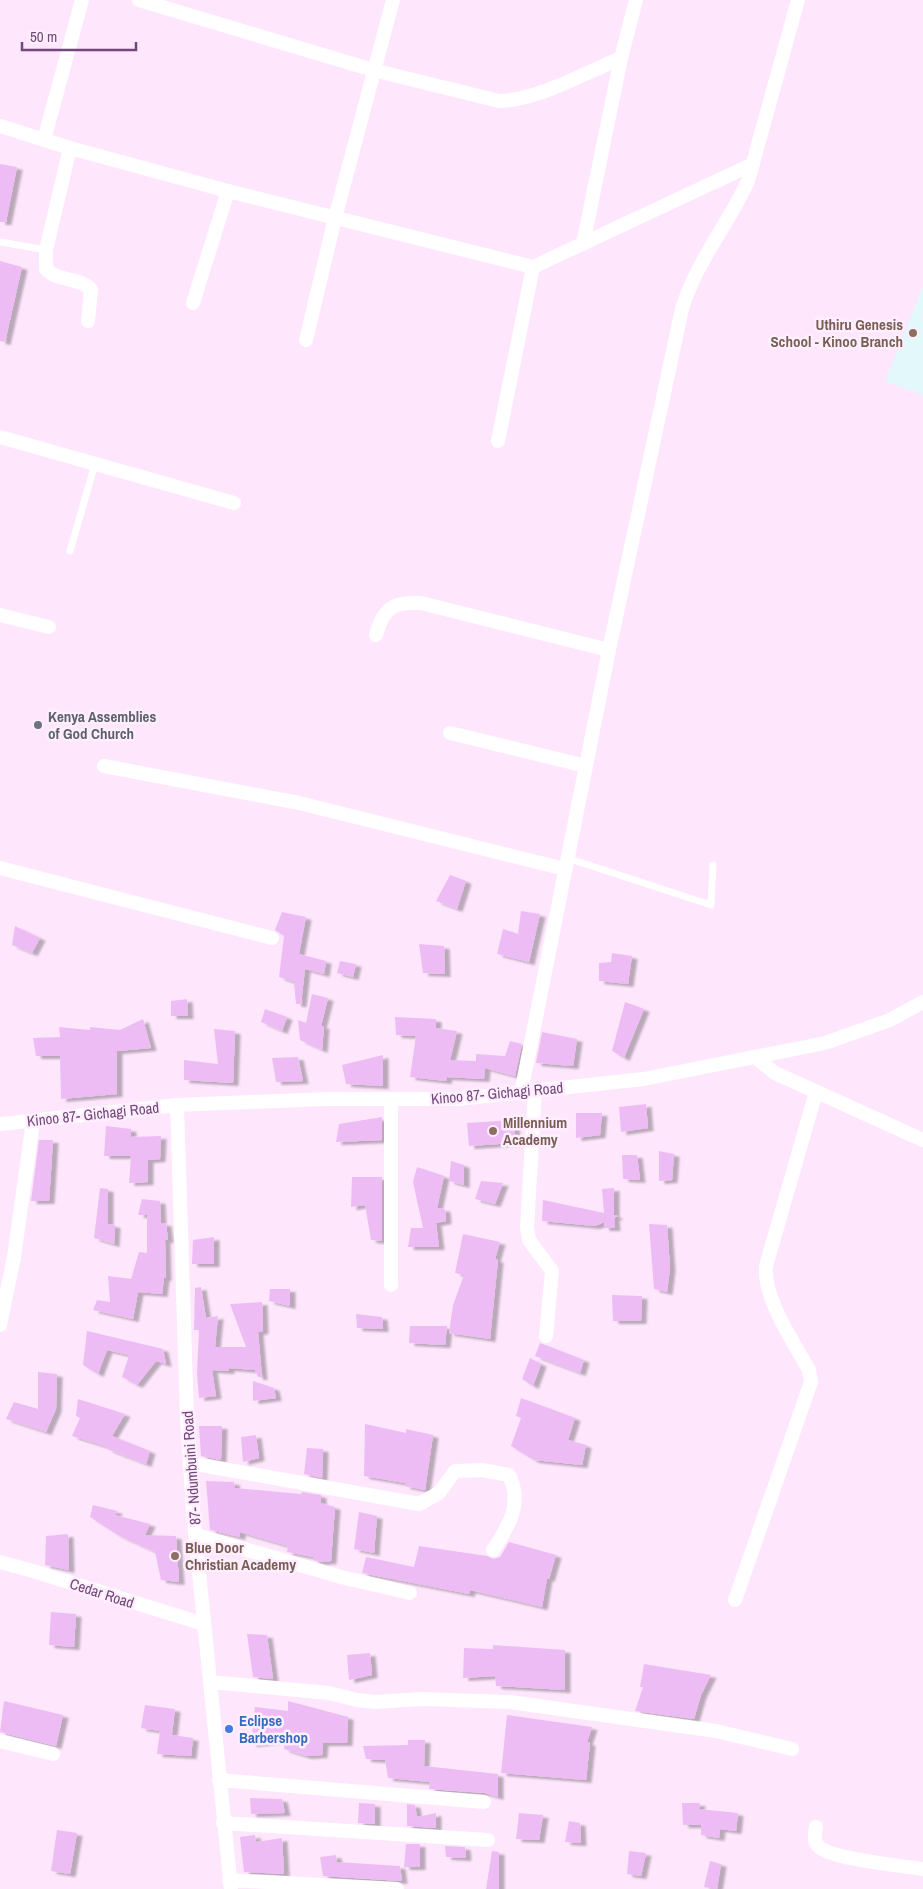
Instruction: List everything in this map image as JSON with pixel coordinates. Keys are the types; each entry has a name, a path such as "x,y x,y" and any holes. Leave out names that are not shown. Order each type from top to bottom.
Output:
{"street":[{"path":"44,140 82,0"},
{"path":"139,0 374,70 499,101 515,101 621,58"},
{"path":"306,340 335,218 393,0"},
{"path":"583,244 621,58 636,0"},
{"path":"546,1336 552,1271 529,1240 527,1227 528,1092 566,864 609,650 684,302 696,273 738,203 753,164 798,0"},
{"path":"0,126 70,148 228,191 533,267 753,164"},
{"path":"70,148 46,250 46,269 50,274 84,284 92,289 88,321"},
{"path":"193,303 228,191"},
{"path":"498,441 533,267"},
{"path":"0,437 234,503"},
{"path":"376,635 379,624 389,609 396,603 407,602 421,603 609,650"},
{"path":"0,615 48,627"},
{"path":"450,732 586,766"},
{"path":"104,766 298,803 566,864"},
{"path":"0,868 272,938"},
{"name":"Kinoo 87- Gichagi Road","path":"0,1124 177,1105 458,1099 644,1079 825,1043 890,1020 923,1002"},
{"path":"755,1057 775,1073 923,1140"},
{"path":"735,1600 810,1382 809,1370 772,1299 765,1276 766,1266 816,1092"},
{"path":"391,1099 391,1285"},
{"name":"87- Ndumbuini Road","path":"177,1105 190,1463 230,1884"},
{"path":"0,1325 15,1248 33,1120"},
{"path":"190,1463 419,1504 439,1493 455,1472 482,1470 509,1475 516,1488 514,1510 507,1528 493,1550"},
{"path":"196,1535 341,1577 410,1593"},
{"name":"Cedar Road","path":"0,1562 33,1570 204,1624"},
{"path":"210,1682 329,1693 357,1700 376,1702 422,1699 510,1702 716,1731 792,1749"},
{"path":"0,1741 53,1754"},
{"path":"219,1780 484,1802"},
{"path":"223,1823 488,1840"},
{"path":"816,1828 814,1840 817,1846 832,1854 923,1869"},
{"path":"230,1884 397,1889"}],"lane":[{"path":"0,242 46,250"},
{"path":"70,551 96,464"},
{"path":"566,864 711,905 713,865"}],"shaded area":[{"name":"Uthiru Genesis School - Kinoo Branch","path":"923,286 923,395 885,381"}],"building":[{"path":"0,164 17,167 6,222 0,222"},
{"path":"0,261 22,267 5,342 0,341"},
{"path":"450,875 466,881 457,909 436,901"},
{"path":"521,911 540,914 529,962 497,954 503,929 518,934"},
{"path":"282,912 306,917 299,954 326,961 324,974 305,969 301,1004 296,1004 294,982 279,977 284,936 275,930"},
{"path":"15,926 40,938 32,953 12,945"},
{"path":"419,944 444,946 445,974 423,973"},
{"path":"612,953 632,956 628,984 599,981 599,963 611,962"},
{"path":"340,961 356,964 353,977 337,973"},
{"path":"312,994 328,998 321,1026 324,1026 322,1050 300,1040 298,1020 306,1023"},
{"path":"187,999 188,1016 171,1016 171,1001"},
{"path":"625,1002 644,1009 624,1058 612,1051"},
{"path":"265,1009 287,1017 282,1031 261,1022"},
{"path":"395,1017 436,1019 436,1028 457,1031 450,1060 476,1061 476,1054 505,1056 510,1041 522,1044 515,1076 485,1068 484,1079 447,1077 446,1081 410,1077 416,1036 396,1035"},
{"path":"143,1019 151,1048 117,1051 117,1094 61,1099 60,1056 36,1056 33,1038 60,1037 59,1027 90,1030 90,1027 120,1030"},
{"path":"214,1029 235,1031 233,1083 184,1080 184,1060 218,1064"},
{"path":"542,1032 577,1039 573,1066 536,1063"},
{"path":"383,1055 383,1086 346,1084 342,1065"},
{"path":"298,1057 303,1081 276,1082 272,1058"},
{"path":"646,1104 648,1128 621,1132 619,1107"},
{"path":"576,1113 602,1113 600,1135 576,1138"},
{"path":"382,1117 382,1140 336,1142 339,1124"},
{"path":"514,1120 515,1143 469,1146 467,1123"},
{"path":"106,1126 131,1129 131,1137 161,1136 160,1159 148,1160 148,1182 129,1183 131,1156 104,1156"},
{"path":"39,1140 53,1140 49,1201 31,1201"},
{"path":"659,1151 674,1154 672,1180 659,1181"},
{"path":"622,1155 637,1155 640,1180 623,1179"},
{"path":"451,1161 464,1165 464,1185 449,1181"},
{"path":"417,1167 444,1176 437,1208 445,1209 446,1221 436,1223 439,1247 408,1247 411,1228 423,1228 413,1182"},
{"path":"352,1177 382,1177 382,1241 371,1240 365,1205 351,1207"},
{"path":"481,1181 503,1183 495,1204 475,1199"},
{"path":"100,1188 108,1189 108,1224 115,1225 114,1244 94,1238"},
{"path":"614,1188 614,1215 618,1216 614,1218 615,1228 604,1228 604,1222 595,1226 542,1221 543,1200 604,1213 602,1189"},
{"path":"142,1199 160,1201 161,1223 166,1223 168,1240 165,1240 166,1278 164,1278 162,1294 138,1292 133,1319 93,1310 97,1300 110,1302 108,1276 131,1279 139,1252 147,1253 147,1215 138,1215"},
{"path":"649,1224 667,1225 670,1268 667,1292 654,1289"},
{"path":"463,1234 500,1242 495,1259 498,1260 490,1339 449,1333 453,1305 464,1275 455,1273"},
{"path":"214,1237 214,1264 192,1264 193,1240"},
{"path":"201,1287 206,1318 218,1316 215,1347 246,1347 230,1304 262,1302 263,1331 258,1332 262,1377 258,1377 255,1370 229,1368 229,1371 212,1370 216,1396 199,1398 197,1374 199,1330 194,1330 195,1288"},
{"path":"270,1289 290,1289 290,1306 269,1301"},
{"path":"612,1295 642,1296 641,1321 613,1321"},
{"path":"356,1314 382,1317 383,1329 357,1328"},
{"path":"410,1326 447,1326 445,1345 409,1343"},
{"path":"87,1331 163,1349 166,1364 156,1361 137,1385 122,1377 129,1355 107,1350 98,1374 83,1365"},
{"path":"540,1343 584,1360 580,1373 535,1356"},
{"path":"530,1358 541,1364 533,1386 522,1379"},
{"path":"38,1372 57,1374 56,1409 46,1432 6,1419 14,1402 38,1409"},
{"path":"253,1381 274,1388 276,1398 253,1401"},
{"path":"521,1398 575,1418 568,1440 586,1445 582,1465 534,1460 511,1446 521,1418 516,1416"},
{"path":"78,1399 125,1414 112,1436 150,1451 146,1464 107,1449 108,1447 72,1436 80,1418 76,1416"},
{"path":"365,1424 406,1433 406,1429 433,1435 425,1490 405,1486 405,1483 364,1476"},
{"path":"199,1426 222,1426 221,1460 201,1456"},
{"path":"256,1435 259,1458 243,1462 241,1437"},
{"path":"307,1448 323,1449 322,1478 304,1474"},
{"path":"206,1481 234,1482 235,1488 321,1495 321,1503 335,1507 331,1561 320,1562 313,1560 313,1557 287,1552 288,1546 240,1532 240,1537 210,1530"},
{"path":"93,1505 117,1511 115,1515 150,1524 145,1535 176,1536 179,1582 161,1580 155,1552 118,1535 90,1517"},
{"path":"359,1512 377,1516 374,1553 354,1549"},
{"path":"68,1534 69,1570 45,1565 46,1536"},
{"path":"509,1542 556,1555 549,1579 547,1578 542,1607 470,1590 469,1594 362,1573 366,1557 414,1567 419,1546 487,1556 493,1559 500,1557"},
{"path":"51,1612 76,1614 74,1647 49,1645"},
{"path":"247,1634 267,1635 273,1679 253,1677"},
{"path":"493,1645 565,1650 565,1690 496,1686 495,1676 463,1678 464,1648 493,1649"},
{"path":"370,1653 372,1675 349,1680 347,1655"},
{"path":"644,1664 711,1675 701,1695 694,1719 635,1711 643,1687 640,1687"},
{"path":"4,1701 63,1715 56,1746 0,1732"},
{"path":"288,1701 348,1717 347,1743 323,1743 322,1755 306,1756 284,1749 285,1740 251,1744 255,1707 288,1711"},
{"path":"145,1705 175,1709 172,1735 193,1738 191,1756 157,1754 160,1731 141,1728"},
{"path":"507,1715 592,1727 587,1742 590,1743 586,1780 501,1773"},
{"path":"408,1740 425,1740 424,1766 498,1774 498,1797 485,1793 429,1789 430,1782 388,1778 385,1760 366,1759 363,1746 408,1745"},
{"path":"250,1798 282,1799 285,1813 251,1814"},
{"path":"359,1803 375,1804 375,1824 358,1823"},
{"path":"682,1803 700,1803 699,1809 738,1813 736,1831 720,1829 719,1838 701,1835 701,1825 683,1825"},
{"path":"407,1804 415,1805 417,1817 436,1813 436,1828 407,1826"},
{"path":"519,1813 543,1815 539,1840 516,1839"},
{"path":"569,1821 580,1823 581,1843 565,1842"},
{"path":"57,1830 77,1833 70,1874 51,1871"},
{"path":"255,1835 256,1842 282,1838 284,1874 244,1872 240,1837"},
{"path":"406,1844 420,1844 420,1867 404,1867"},
{"path":"445,1846 465,1847 466,1858 446,1857"},
{"path":"492,1851 499,1852 499,1889 486,1889"},
{"path":"629,1851 646,1853 641,1876 627,1874"},
{"path":"336,1855 337,1862 400,1866 402,1881 323,1876 320,1857"},
{"path":"710,1861 721,1864 717,1889 704,1887"}],"place":[{"name":"Uthiru Genesis School - Kinoo Branch","path":"913,333"},
{"name":"Kenya Assemblies of God Church","path":"38,725"},
{"name":"Millennium Academy","path":"493,1131"},
{"name":"Blue Door Christian Academy","path":"175,1556"},
{"name":"Eclipse Barbershop","path":"229,1729"}]}
